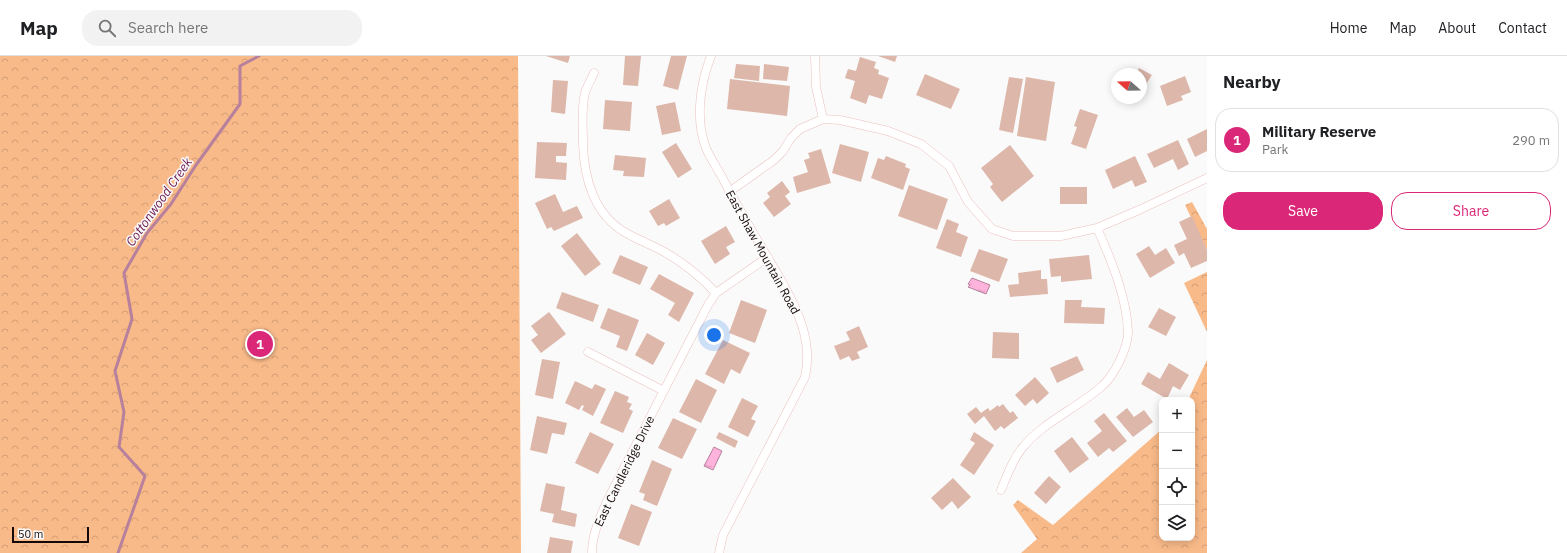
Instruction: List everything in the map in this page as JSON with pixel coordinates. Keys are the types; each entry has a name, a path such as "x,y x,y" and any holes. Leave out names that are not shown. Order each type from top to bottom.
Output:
{"street":[{"name":"East Shaw Mountain Road","path":"711,56 707,66 700,100 701,125 706,148 792,300 805,330 808,365 805,377 723,535 719,553"},
{"path":"816,56 816,87 823,119"},
{"path":"594,73 585,92 583,104 584,157 586,174 592,194 602,211 612,223 625,232 662,251 699,276 716,293"},
{"path":"730,192 774,160 800,129 823,119 840,120 888,131 921,144 949,166 968,202 992,229 1013,236 1061,236 1097,228 1207,178"},
{"path":"1001,490 1011,466 1023,447 1037,433 1103,386 1114,372 1121,358 1128,332 1124,296 1097,228"},
{"name":"East Candleridge Drive","path":"592,553 592,544 596,525 604,507 716,293 729,282 768,257"},
{"path":"588,352 664,391"}],"green space":[{"path":"0,56 518,56 521,553 0,553"},
{"path":"1192,202 1207,229 1207,250 1185,205"},
{"path":"1207,272 1207,332 1184,283"},
{"path":"1207,360 1207,553 1021,553 1037,539 1013,505 1018,500 1053,525 1159,432 1159,541 1195,541 1195,397 1189,397"}],"water":[{"path":"972,278 990,285 986,294 968,287 970,285 968,284"},
{"path":"714,447 722,451 713,470 704,466"}],"building":[{"path":"546,56 570,56 568,63"},
{"path":"625,56 641,56 638,86 623,85"},
{"path":"671,56 687,56 678,90 663,86"},
{"path":"878,56 897,56 895,62"},
{"path":"860,57 876,62 874,68 879,70 878,74 889,78 882,99 869,95 866,104 850,98 855,81 845,78 848,69 856,71"},
{"path":"736,64 760,66 759,81 734,78"},
{"path":"764,64 789,67 787,81 763,79"},
{"path":"1147,72 1152,75 1147,83"},
{"path":"925,74 960,89 951,109 916,95"},
{"path":"1185,76 1191,92 1181,96 1183,100 1167,106 1160,86"},
{"path":"1009,77 1023,79 1013,133 999,130"},
{"path":"1026,77 1055,82 1046,141 1017,136"},
{"path":"730,79 790,86 787,116 727,109"},
{"path":"553,80 568,81 565,114 551,112"},
{"path":"605,100 632,102 630,131 603,129"},
{"path":"675,102 681,131 662,135 656,106"},
{"path":"1080,109 1098,115 1086,149 1071,144 1077,127 1074,126"},
{"path":"1207,129 1207,151 1195,157 1187,139"},
{"path":"1178,140 1189,164 1178,170 1173,159 1154,168 1147,154"},
{"path":"537,142 567,143 566,156 556,156 556,162 567,163 566,180 535,178"},
{"path":"676,143 692,169 678,178 662,152"},
{"path":"840,144 869,152 861,182 832,173"},
{"path":"1010,145 1034,176 1002,202 990,187 993,184 981,168"},
{"path":"821,149 831,183 797,193 793,177 808,172 804,160 810,158 808,153"},
{"path":"615,155 646,158 644,177 623,176 624,171 613,170"},
{"path":"886,156 906,164 905,167 910,169 903,190 871,178 878,158 884,160"},
{"path":"1135,156 1147,182 1135,187 1132,180 1113,189 1105,170"},
{"path":"782,181 790,192 785,196 791,204 774,217 763,203 770,197 767,193"},
{"path":"909,185 948,199 937,230 898,216"},
{"path":"1060,187 1087,187 1087,204 1060,204"},
{"path":"555,194 563,212 577,206 583,218 554,231 551,227 547,229 535,203"},
{"path":"669,199 680,218 666,226 664,223 658,226 649,211"},
{"path":"1192,216 1207,250 1207,261 1191,268 1184,253 1179,256 1174,245 1187,239 1179,222"},
{"path":"947,219 959,224 956,232 968,237 961,257 936,248"},
{"path":"726,226 735,242 726,247 730,254 715,264 701,241"},
{"path":"577,233 601,264 585,276 561,246"},
{"path":"1149,246 1155,255 1166,248 1175,263 1150,278 1136,254"},
{"path":"979,249 1008,259 999,282 970,271"},
{"path":"620,255 648,267 640,285 612,273"},
{"path":"1089,255 1092,279 1061,282 1061,276 1051,277 1049,259"},
{"path":"1041,270 1041,279 1047,279 1048,294 1010,297 1008,285 1019,284 1018,273"},
{"path":"659,274 694,293 679,322 668,315 675,303 650,289"},
{"path":"562,292 599,305 593,322 556,308"},
{"path":"741,300 767,310 755,343 729,333"},
{"path":"1065,300 1082,300 1081,307 1105,308 1104,324 1064,323"},
{"path":"608,308 639,320 627,351 616,347 620,336 600,328"},
{"path":"1159,308 1176,317 1166,336 1148,327"},
{"path":"549,312 566,334 541,353 531,340 538,335 531,326"},
{"path":"859,326 868,347 857,352 860,358 852,361 849,356 840,360 834,346 850,340 846,332"},
{"path":"993,332 1019,333 1019,359 992,358"},
{"path":"647,333 665,343 653,365 635,355"},
{"path":"723,340 750,353 740,374 731,369 724,384 705,374"},
{"path":"1077,356 1084,370 1057,383 1050,368"},
{"path":"542,359 560,362 553,399 535,395"},
{"path":"1169,363 1189,375 1180,390 1173,386 1168,397 1164,397 1141,384 1148,372 1160,379"},
{"path":"1035,377 1049,393 1037,404 1033,399 1025,406 1015,395"},
{"path":"696,379 717,390 701,423 679,412"},
{"path":"575,381 592,389 595,384 606,389 593,416 582,410 584,406 582,405 579,410 565,403"},
{"path":"615,391 629,397 627,402 632,404 629,409 633,411 623,433 600,423"},
{"path":"742,398 758,406 751,419 756,421 748,437 728,427"},
{"path":"1003,404 1010,413 1013,411 1018,418 1004,429 1001,426 995,431 984,416 975,424 967,414 976,407 981,413 988,408 990,411 998,405 999,407"},
{"path":"1127,408 1134,417 1144,410 1153,422 1133,437 1116,417"},
{"path":"1104,413 1127,441 1113,452 1109,448 1098,457 1087,443 1102,431 1094,421"},
{"path":"537,416 567,423 564,435 552,433 547,454 530,450"},
{"path":"673,418 697,429 682,459 658,448"},
{"path":"590,432 614,444 598,474 575,463"},
{"path":"719,432 738,441 735,448 716,438"},
{"path":"974,432 994,445 974,475 960,465 975,443 970,440"},
{"path":"1072,437 1089,459 1070,473 1054,451"},
{"path":"652,460 672,469 657,506 643,500 645,494 639,492"},
{"path":"1049,476 1061,487 1046,504 1034,493"},
{"path":"953,478 971,497 958,509 952,501 942,510 931,498"},
{"path":"546,483 565,487 561,510 577,514 575,527 552,522 554,514 540,511"},
{"path":"631,504 652,512 639,546 618,538"},
{"path":"550,537 573,541 571,553 547,553"}],"waterway":[{"name":"Cottonwood Creek","path":"118,553 145,476 119,447 124,412 115,371 132,319 124,273 147,233 171,204 196,165 240,104 240,66 259,56"}],"place":[{"name":"Military Reserve","path":"260,344"}]}
